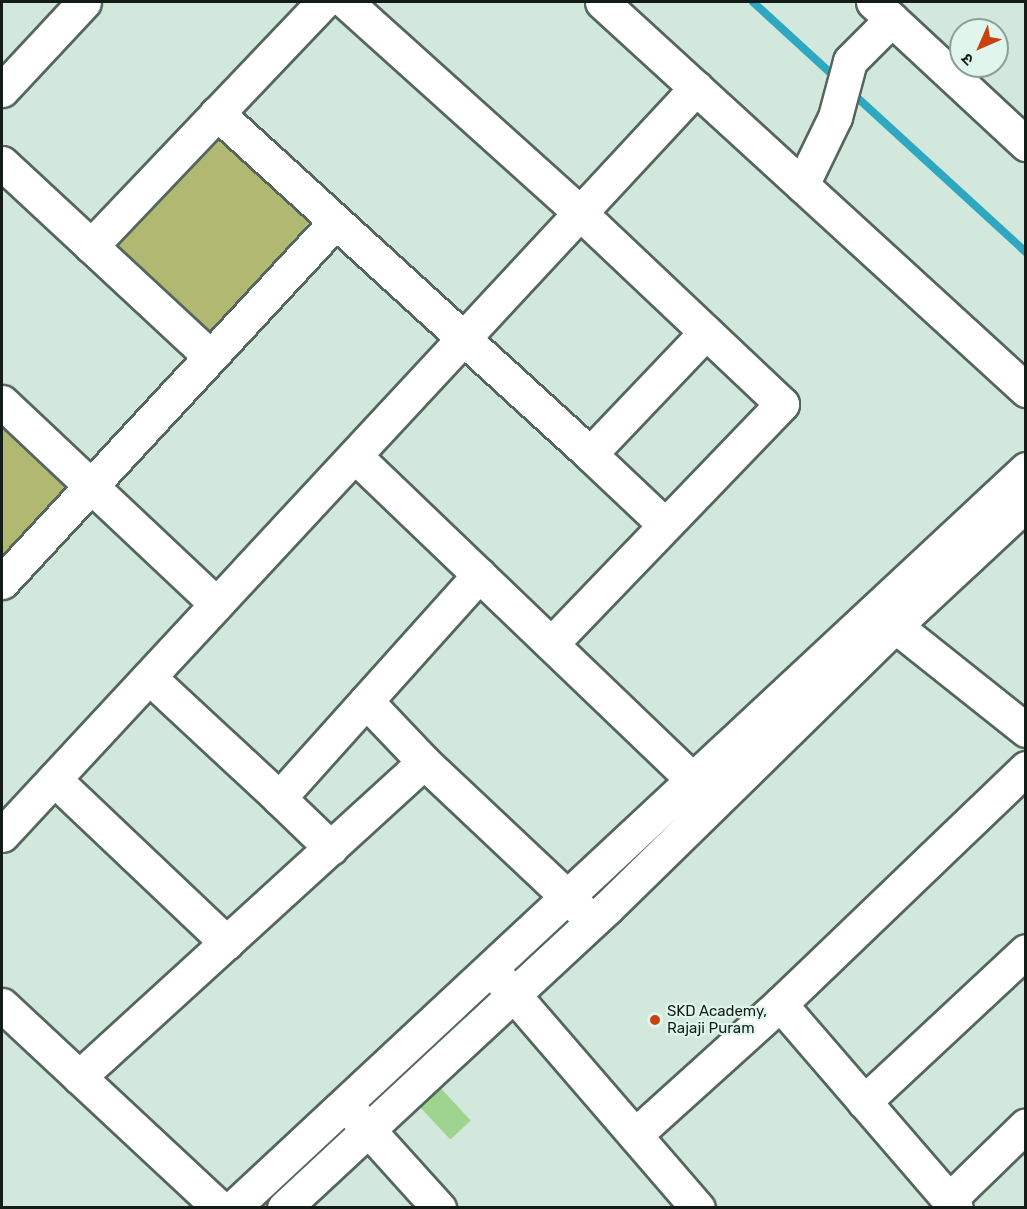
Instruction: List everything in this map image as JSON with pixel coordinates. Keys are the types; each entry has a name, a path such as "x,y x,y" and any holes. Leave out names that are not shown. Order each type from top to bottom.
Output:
{"street":[{"path":"2,90 84,2"},
{"path":"91,246 323,2"},
{"path":"346,2 579,213 782,404 551,644"},
{"path":"602,2 1026,390"},
{"path":"802,185 835,117 850,61 882,10 1026,144"},
{"path":"2,836 696,87"},
{"path":"216,113 665,525"},
{"path":"2,163 210,356"},
{"path":"2,582 335,222"},
{"path":"590,454 706,332"},
{"path":"2,402 216,604"},
{"path":"355,456 704,792"},
{"path":"284,1208 592,921 704,792 885,618 1026,469"},
{"path":"885,618 1026,504"},
{"path":"279,798 479,575"},
{"path":"885,618 1026,730"},
{"path":"149,677 331,848"},
{"path":"366,701 424,762 592,921"},
{"path":"80,1077 424,762"},
{"path":"635,1135 780,1004 1026,768"},
{"path":"54,779 227,942"},
{"path":"233,1208 568,897 704,792"},
{"path":"864,1102 1026,951"},
{"path":"491,969 698,1208"},
{"path":"780,1004 952,1204 1026,1125"},
{"path":"2,1005 220,1208"},
{"path":"344,1104 439,1208"}],"green space":[{"path":"219,133 313,218 210,333 115,248"},
{"path":"2,422 71,486 2,562"}],"building":[{"path":"434,1081 471,1120 450,1140 414,1100"}],"waterway":[{"path":"753,2 837,79"},
{"path":"850,91 1026,252"}],"place":[{"name":"SKD Academy, Rajaji Puram","path":"655,1020"}]}
